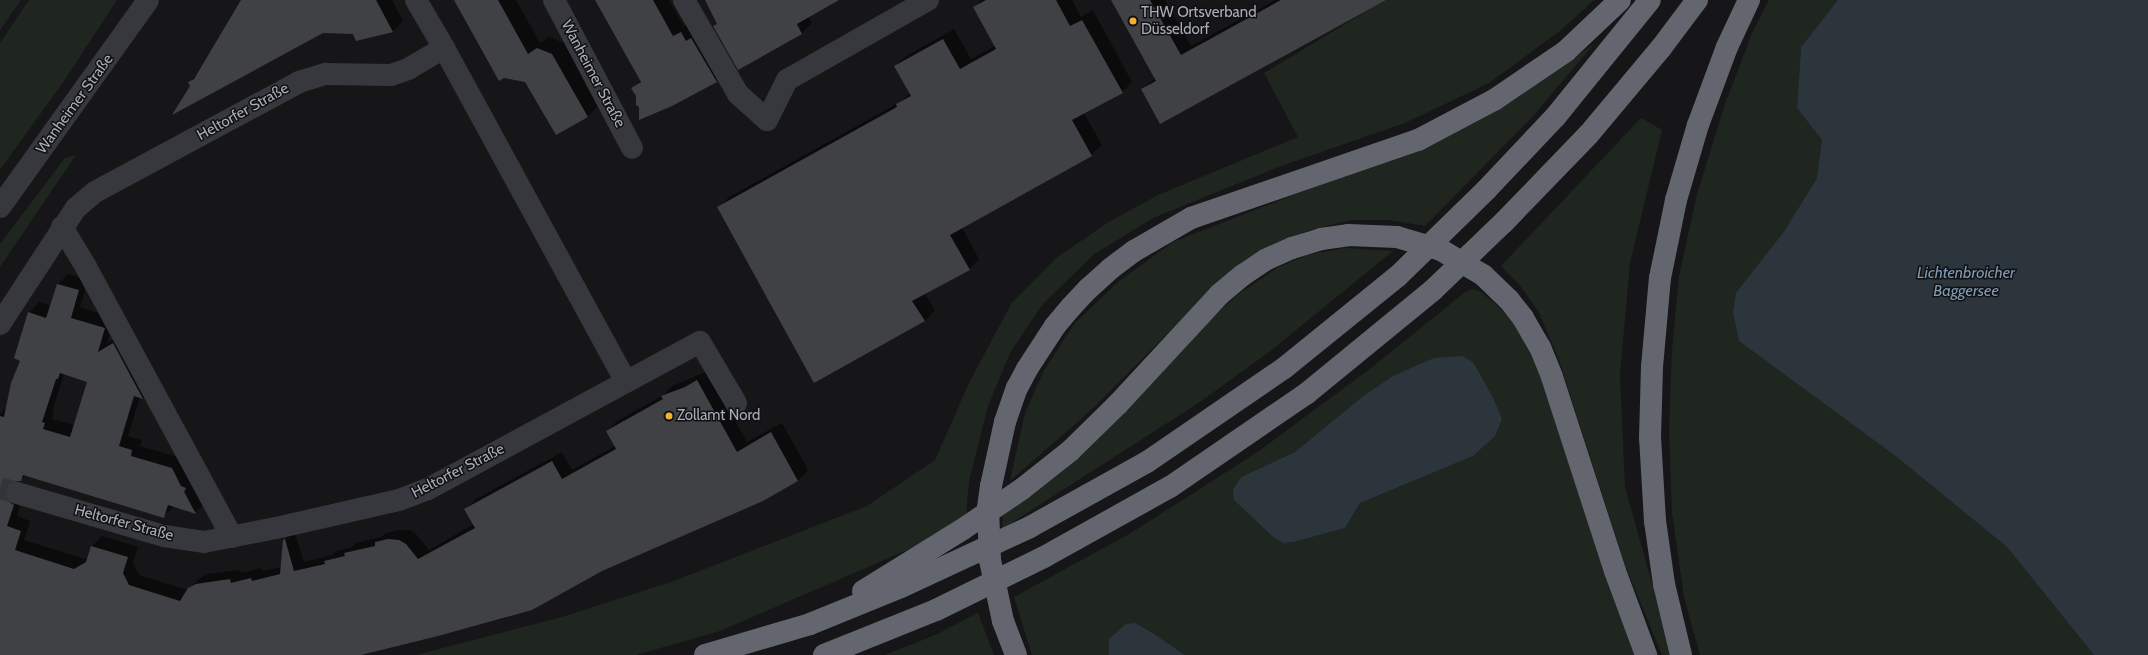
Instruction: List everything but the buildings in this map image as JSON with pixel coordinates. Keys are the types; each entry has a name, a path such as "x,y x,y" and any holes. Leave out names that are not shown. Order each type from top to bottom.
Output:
{"highway":[{"path":"1016,655 1003,621 990,560 988,508 991,486 1005,422 1017,388 1027,369 1055,326 1071,307 1088,289 1122,260 1163,233 1191,218 1418,140 1494,100 1566,51 1620,0"},
{"path":"705,655 810,624 901,587 1030,527 1147,462 1284,369 1398,276 1487,189 1556,116 1650,0"},
{"path":"824,655 936,610 1044,557 1170,487 1306,394 1433,290 1504,222 1589,134 1661,48 1697,0"},
{"path":"1681,655 1664,584 1655,521 1650,438 1652,367 1660,278 1676,200 1698,125 1727,47 1749,0"},
{"path":"810,624 963,529 1042,473 1070,450 1118,404 1194,320 1220,294 1243,275 1265,260 1292,248 1321,239 1348,235 1396,237 1442,250 1483,275 1509,300 1523,318 1540,347 1552,377 1615,571 1646,655"}],"street":[{"name":"Wanheimer Straße","path":"0,207 148,0"},
{"path":"416,0 444,48 626,382"},
{"name":"Wanheimer Straße","path":"554,0 632,148"},
{"path":"684,0 738,94 767,120 787,80 928,0"},
{"name":"Heltorfer Straße","path":"0,324 62,227 76,208 96,192 299,82 326,74 391,75 408,69 444,48"},
{"path":"62,227 90,274 232,538"},
{"name":"Heltorfer Straße","path":"17,493 164,536 204,542 232,538 399,500 428,490 700,342 736,403"}],"shaded area":[{"path":"0,0 21,0 0,30"},
{"path":"29,0 117,0 64,81 0,170 0,43"},
{"path":"1385,0 1594,0 1560,31 1489,83 1405,123 1281,166 1153,218 1093,255 1042,305 1010,353 988,406 969,481 966,516 921,544 720,631 636,655 416,655 562,617 674,581 867,506 935,460 969,383 1011,304 1055,259 1107,223 1158,195 1298,137 1264,73"},
{"path":"1769,0 1838,0 1801,47 1797,108 1822,140 1821,161 1817,178 1783,233 1893,454 2007,547 2094,655 1700,655 1684,597 1672,513 1669,429 1672,350 1679,276 1697,194 1725,104 1753,31"},
{"path":"1595,43 1533,116 1425,226 1389,220 1351,220 1310,230 1273,245 1200,301 1090,411 1010,481 1025,413 1044,370 1075,323 1118,282 1173,242 1296,194 1421,148 1504,105 1546,78"},
{"path":"1641,118 1662,130 1630,263 1620,374 1625,487 1672,655 1662,655 1625,565 1558,357 1538,311 1519,284 1501,266"},
{"path":"76,155 0,267 0,244 65,158"},
{"path":"1345,248 1393,251 1268,353 1197,404 1002,529 1003,513 1209,320 1240,293 1277,268 1307,255"},
{"path":"1472,289 1481,292 1496,304 1514,323 1540,362 1637,655 1185,655 1177,649 1109,639 1109,655 1032,655 1014,597 1131,533 1259,451 1371,368 1464,293","holes":["1473,362 1493,397 1502,419 1473,456 1360,503 1345,528 1294,542 1283,543 1273,537 1234,500 1241,477 1295,452 1362,397"]},
{"path":"978,613 994,655 885,655 935,635"}],"water":[{"name":"Lichtenbroicher Baggersee","path":"1838,0 2148,0 2148,655 2094,655 2007,547 1893,454 1739,341 1733,312 1736,293 1783,233 1817,178 1822,140 1797,108 1801,47"},
{"path":"1462,356 1473,362 1493,397 1502,419 1495,436 1473,456 1360,503 1345,528 1294,542 1283,543 1273,537 1234,500 1233,490 1241,477 1295,452 1362,397 1393,376 1434,358"},
{"path":"1135,623 1185,655 1109,655 1109,639 1126,624"}],"tunnel":[{"path":"0,488 17,493"}],"place":[{"name":"THW Ortsverband Düsseldorf","path":"1133,21"},
{"name":"Zollamt Nord","path":"669,416"}]}
